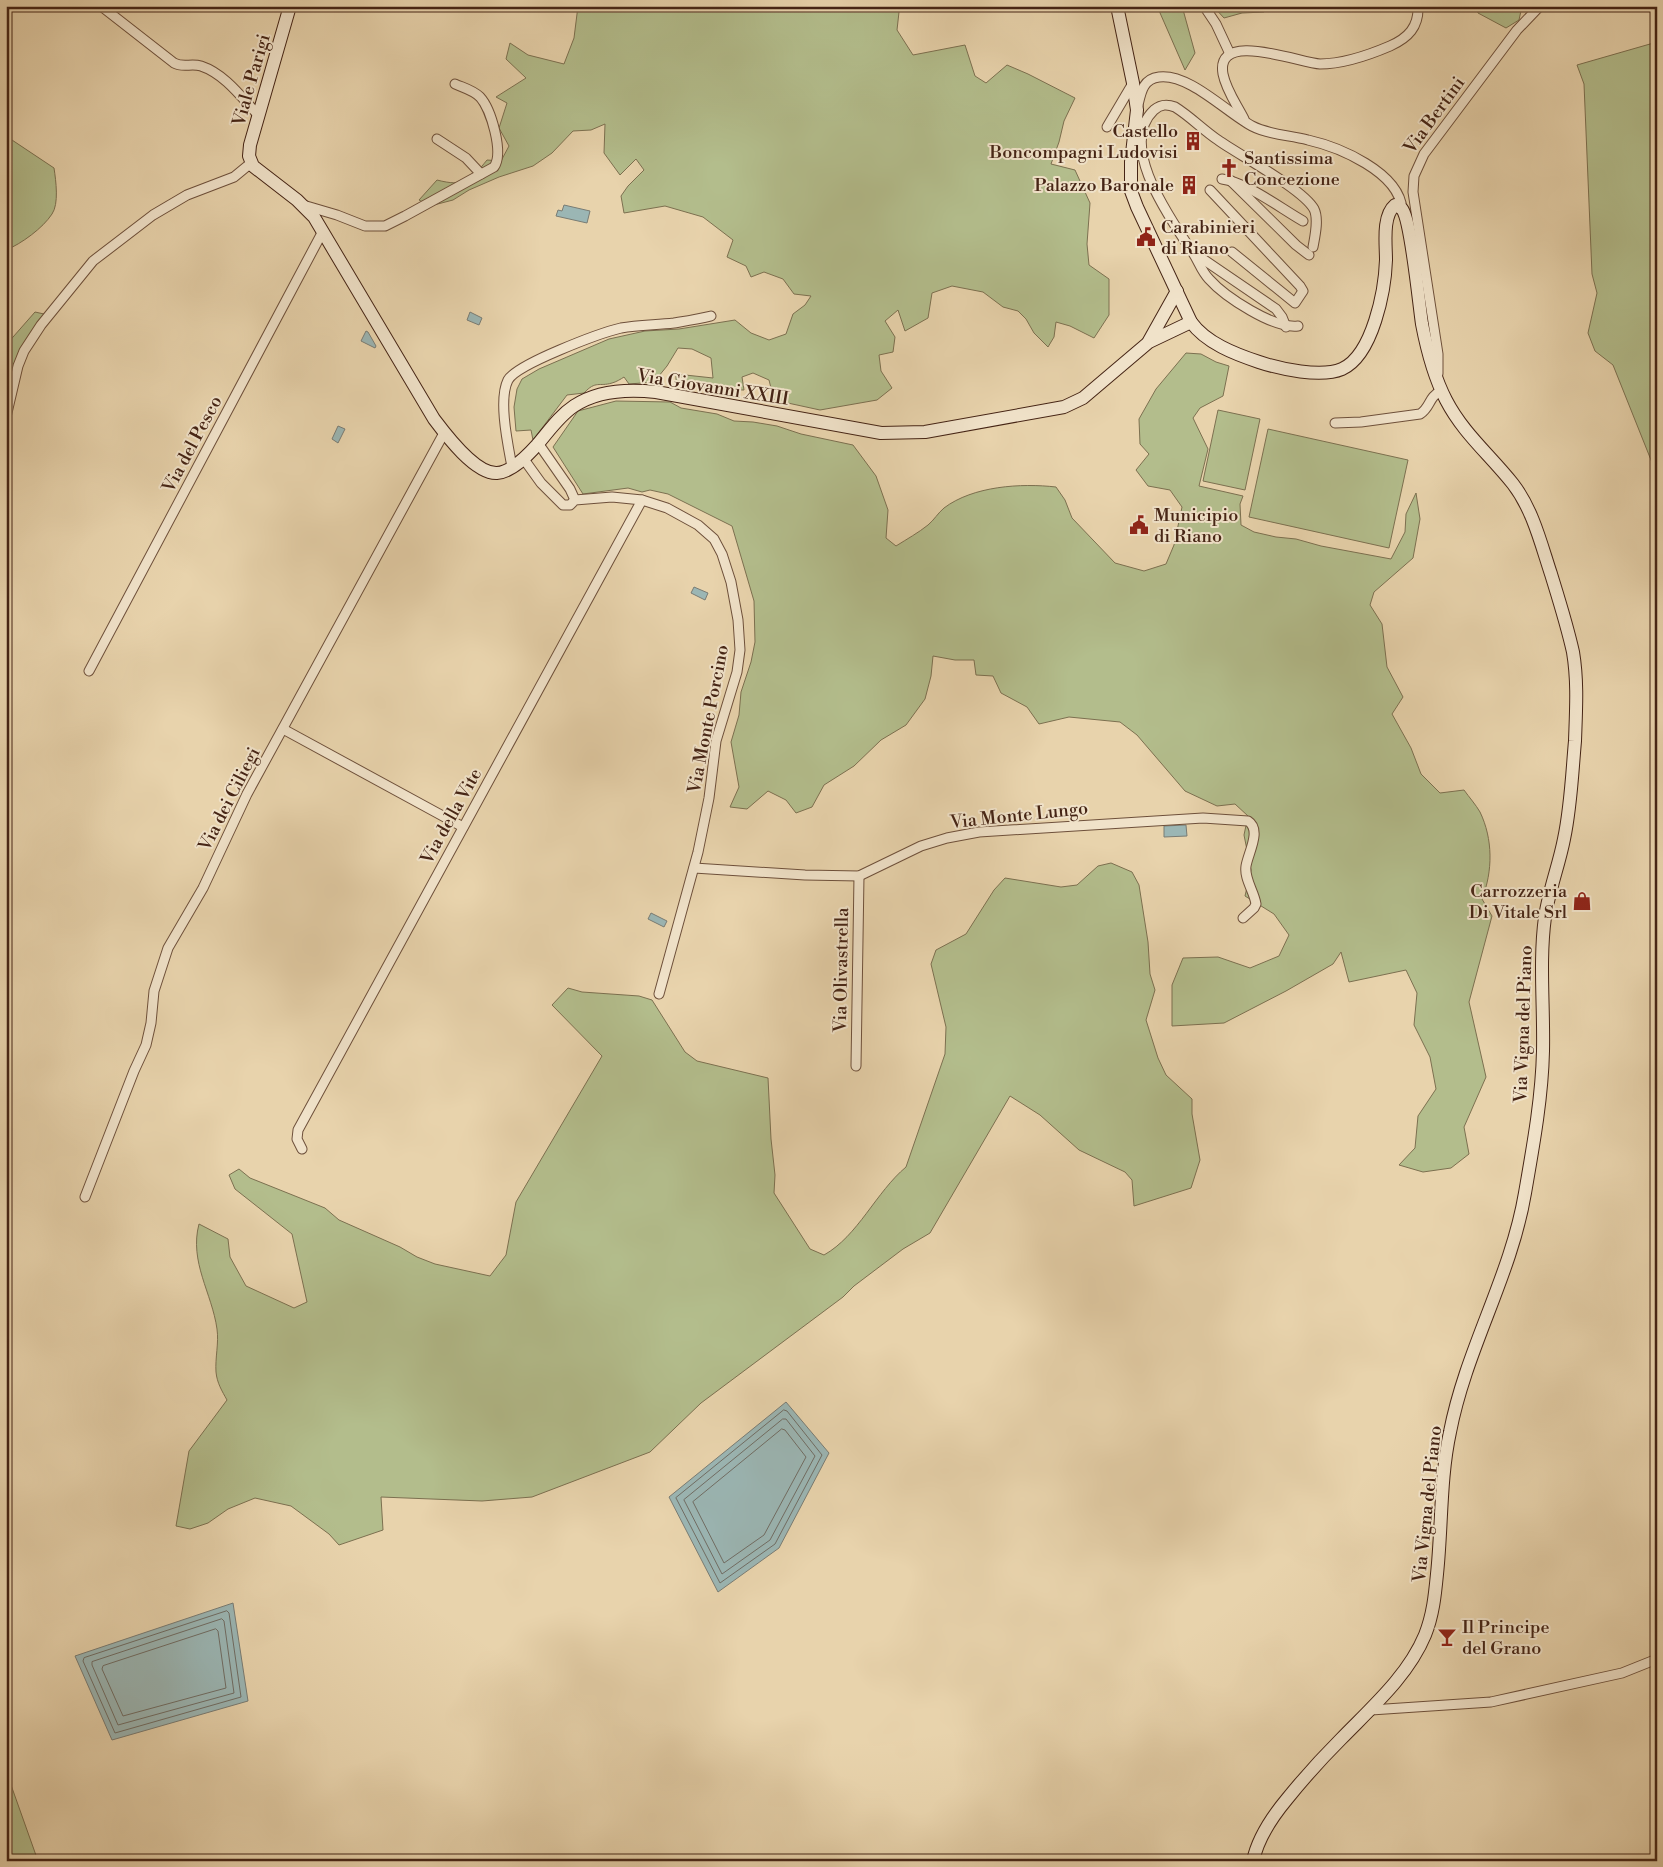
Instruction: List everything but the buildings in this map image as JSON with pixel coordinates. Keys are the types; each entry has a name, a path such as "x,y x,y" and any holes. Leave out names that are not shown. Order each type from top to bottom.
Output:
{"main road":[{"name":"Viale Parigi","path":"251,163 249,151 290,6"},
{"path":"1117,6 1134,83 1137,110 1138,141 1130,182 1132,194 1191,322 1202,334 1216,343 1263,363 1292,370 1323,373 1337,371 1346,367 1360,353 1372,329 1384,286 1388,215 1395,205 1402,209"},
{"name":"Via Giovanni XXIII","path":"251,163 262,175 303,205 314,217 431,414 444,433 463,453 486,471 498,473 512,467 538,443 560,418 583,401 610,393 638,390 873,432 898,433 924,432 1069,406 1087,395 1149,342 1191,322"},
{"name":"Via Vigna del Piano","path":"1253,1861 1259,1841 1281,1806 1332,1748 1370,1710 1410,1662 1422,1642 1431,1617 1437,1582 1444,1470 1450,1429 1475,1343 1514,1239 1525,1195 1543,1064 1542,960 1544,922 1566,827 1571,789 1576,710 1575,665 1568,630 1531,516 1512,483 1463,428 1440,386 1423,326 1409,236 1402,209"},
{"name":"Via Giovanni XXIII","path":"1149,342 1177,291"}],"street":[{"path":"101,6 174,63 180,66 197,65 215,73 259,116"},
{"path":"1204,6 1216,24 1230,54"},
{"path":"1246,122 1223,74 1225,60 1230,54 1238,51 1252,51 1317,64 1349,59 1380,50 1406,37 1416,24 1418,6"},
{"name":"Via Bertini","path":"1440,386 1438,354 1413,192 1414,176 1430,146 1518,30 1540,6"},
{"path":"1137,110 1142,89 1146,82 1156,77 1167,77 1194,87 1258,128 1317,142 1354,157 1378,172 1389,183 1400,199 1402,209"},
{"path":"1107,128 1134,83"},
{"path":"303,205 370,227 389,224 492,168 497,162 498,153 488,110 473,91 455,84"},
{"path":"1298,326 1286,327 1256,314 1213,283 1205,274 1158,197 1138,141 1144,125 1155,110 1164,105 1178,108 1215,138 1276,178 1308,202 1316,215 1311,251 1296,245 1226,179 1303,222"},
{"path":"437,139 463,156 482,174"},
{"path":"6,417 18,366 24,351 41,324 93,261 153,215 187,195 234,177 251,163"},
{"path":"1210,190 1271,254 1303,291 1295,303 1232,252"},
{"name":"Via del Pesco","path":"88,671 323,231"},
{"path":"1193,252 1276,309 1286,327"},
{"path":"512,467 506,433 504,405 507,383 516,372 534,361 609,331 711,316"},
{"path":"1336,423 1361,422 1420,414 1426,410 1432,396 1440,386"},
{"name":"Via dei Ciliegi","path":"85,1197 146,1045 153,995 168,948 203,888 247,794 444,433"},
{"path":"538,443 575,500"},
{"name":"Via Monte Porcino","path":"523,458 541,483 563,505 570,506 575,500 612,497 642,500 676,512 698,525 714,540 727,570 738,620 740,650 738,665 716,741 710,798 694,868 659,994"},
{"name":"Via della Vite","path":"302,1149 297,1139 298,1130 642,500"},
{"path":"283,729 463,827"},
{"name":"Via Monte Lungo","path":"694,868 805,875 859,876 922,846 947,838 979,832 1203,818 1248,821 1253,825 1254,832 1246,872 1256,904 1243,918"},
{"name":"Via Olivastrella","path":"856,1066 859,876"},
{"path":"1370,1710 1491,1702 1622,1673 1657,1659"}],"green space":[{"path":"578,6 894,6 899,12 897,30 913,55 965,45 975,76 986,83 1007,65 1075,98 1064,121 1051,164 1075,170 1090,203 1087,244 1089,265 1109,279 1109,315 1094,338 1070,326 1056,322 1054,337 1048,347 1034,333 1026,319 1018,311 1003,307 983,292 952,286 932,293 928,318 905,331 898,310 885,321 895,337 893,352 879,355 881,371 892,388 877,400 820,410 774,400 769,380 753,373 742,377 744,390 711,389 676,382 676,374 713,378 711,358 692,349 678,348 654,382 629,384 624,377 612,383 595,385 584,393 567,395 533,440 531,430 516,431 514,407 517,389 522,379 539,369 609,339 645,331 679,329 735,320 751,333 769,340 786,334 793,314 805,305 811,296 794,294 783,279 764,272 751,277 746,266 727,257 733,240 703,217 665,206 624,213 621,196 644,170 636,159 620,175 604,153 605,124 591,130 573,131 552,153 533,166 499,177 469,190 453,200 430,206 419,200 437,180 454,183 460,182 476,173 487,160 501,161 509,146 499,128 507,103 496,97 526,78 506,59 510,43 528,55 564,64 574,38"},
{"path":"1157,6 1182,6 1195,53 1185,70"},
{"path":"1213,6 1262,6 1264,12 1242,13 1224,18"},
{"path":"1476,6 1522,6 1519,20 1506,28 1478,13"},
{"path":"1657,42 1657,475 1613,365 1595,351 1588,333 1597,293 1592,274 1584,84 1577,65"},
{"path":"6,136 54,168 56,204 52,214 43,225 18,244 6,250"},
{"path":"35,312 44,314 18,356 6,403 6,345"},
{"path":"1186,353 1201,354 1229,366 1223,396 1200,408 1193,418 1208,449 1199,486 1243,496 1240,504 1241,525 1254,532 1276,537 1296,539 1321,546 1391,559 1405,532 1406,514 1416,493 1420,519 1413,558 1374,592 1370,605 1382,624 1387,667 1403,697 1392,714 1411,748 1421,774 1440,793 1464,790 1477,807 1487,833 1490,855 1486,888 1482,899 1492,916 1469,1002 1486,1077 1464,1127 1469,1154 1451,1168 1423,1172 1399,1165 1415,1148 1418,1116 1436,1089 1430,1057 1414,1025 1417,993 1406,970 1349,982 1341,952 1333,964 1224,1023 1172,1026 1172,985 1183,958 1218,957 1250,968 1279,956 1289,935 1274,914 1245,896 1251,870 1244,835 1248,816 1235,804 1217,806 1185,791 1137,735 1120,722 1069,717 1039,724 1027,707 1001,693 993,676 976,675 974,660 955,660 933,656 931,676 925,699 906,725 881,740 854,766 824,785 812,807 796,813 786,800 768,791 747,809 730,807 739,787 731,742 739,715 741,692 751,662 755,642 754,601 732,526 668,494 650,490 642,492 628,488 583,494 553,447 578,411 616,401 670,402 681,408 717,414 734,421 777,426 801,434 853,445 876,476 888,510 886,538 896,546 928,525 944,508 969,495 1013,486 1056,487 1065,500 1072,518 1115,563 1144,571 1166,564 1174,545 1182,507 1170,490 1148,486 1136,470 1149,454 1140,444 1139,419 1156,389"},
{"path":"1218,410 1260,419 1245,490 1203,481"},
{"path":"1268,429 1408,460 1389,548 1249,517"},
{"path":"1111,863 1132,872 1139,885 1148,942 1150,974 1155,990 1146,1020 1158,1058 1166,1075 1192,1099 1192,1114 1200,1160 1191,1188 1134,1206 1132,1180 1125,1172 1079,1150 1040,1115 1010,1096 930,1233 903,1249 854,1286 843,1297 701,1403 650,1452 532,1497 482,1501 381,1497 383,1530 339,1545 329,1534 291,1506 255,1498 228,1509 208,1523 190,1529 176,1526 189,1451 227,1400 217,1376 217,1329 199,1264 197,1238 199,1224 228,1239 230,1257 246,1286 294,1308 307,1302 292,1234 235,1189 229,1175 239,1169 250,1178 325,1208 339,1220 400,1247 417,1257 435,1264 490,1276 506,1255 516,1202 602,1056 552,1005 568,988 582,992 639,996 652,1000 685,1052 697,1061 768,1078 775,1175 774,1193 810,1249 824,1255 847,1237 895,1177 906,1167 945,1054 946,1027 931,964 936,950 966,934 994,890 1005,878 1061,887 1077,885 1098,866"},
{"path":"6,1777 11,1785 38,1861 6,1861"}],"water":[{"path":"564,205 590,211 587,223 556,216 558,210 562,211"},
{"path":"470,312 482,318 479,325 467,320"},
{"path":"366,331 376,346 375,348 361,341"},
{"path":"338,426 345,429 338,443 332,439"},
{"path":"694,587 708,593 705,600 691,593"},
{"path":"1186,825 1187,836 1164,837 1164,826"},
{"path":"651,913 667,921 664,927 648,919"},
{"path":"786,1402 829,1453 779,1548 718,1592 669,1497"},
{"path":"233,1603 248,1701 112,1740 75,1656"}],"place":[{"name":"Castello Boncompagni Ludovisi","path":"1193,141"},
{"name":"Santissima Concezione","path":"1229,168"},
{"name":"Palazzo Baronale","path":"1189,185"},
{"name":"Carabinieri di Riano","path":"1146,237"},
{"name":"Municipio di Riano","path":"1139,525"},
{"name":"Carrozzeria Di Vitale Srl","path":"1582,901"},
{"name":"Il Principe del Grano","path":"1447,1637"}]}
